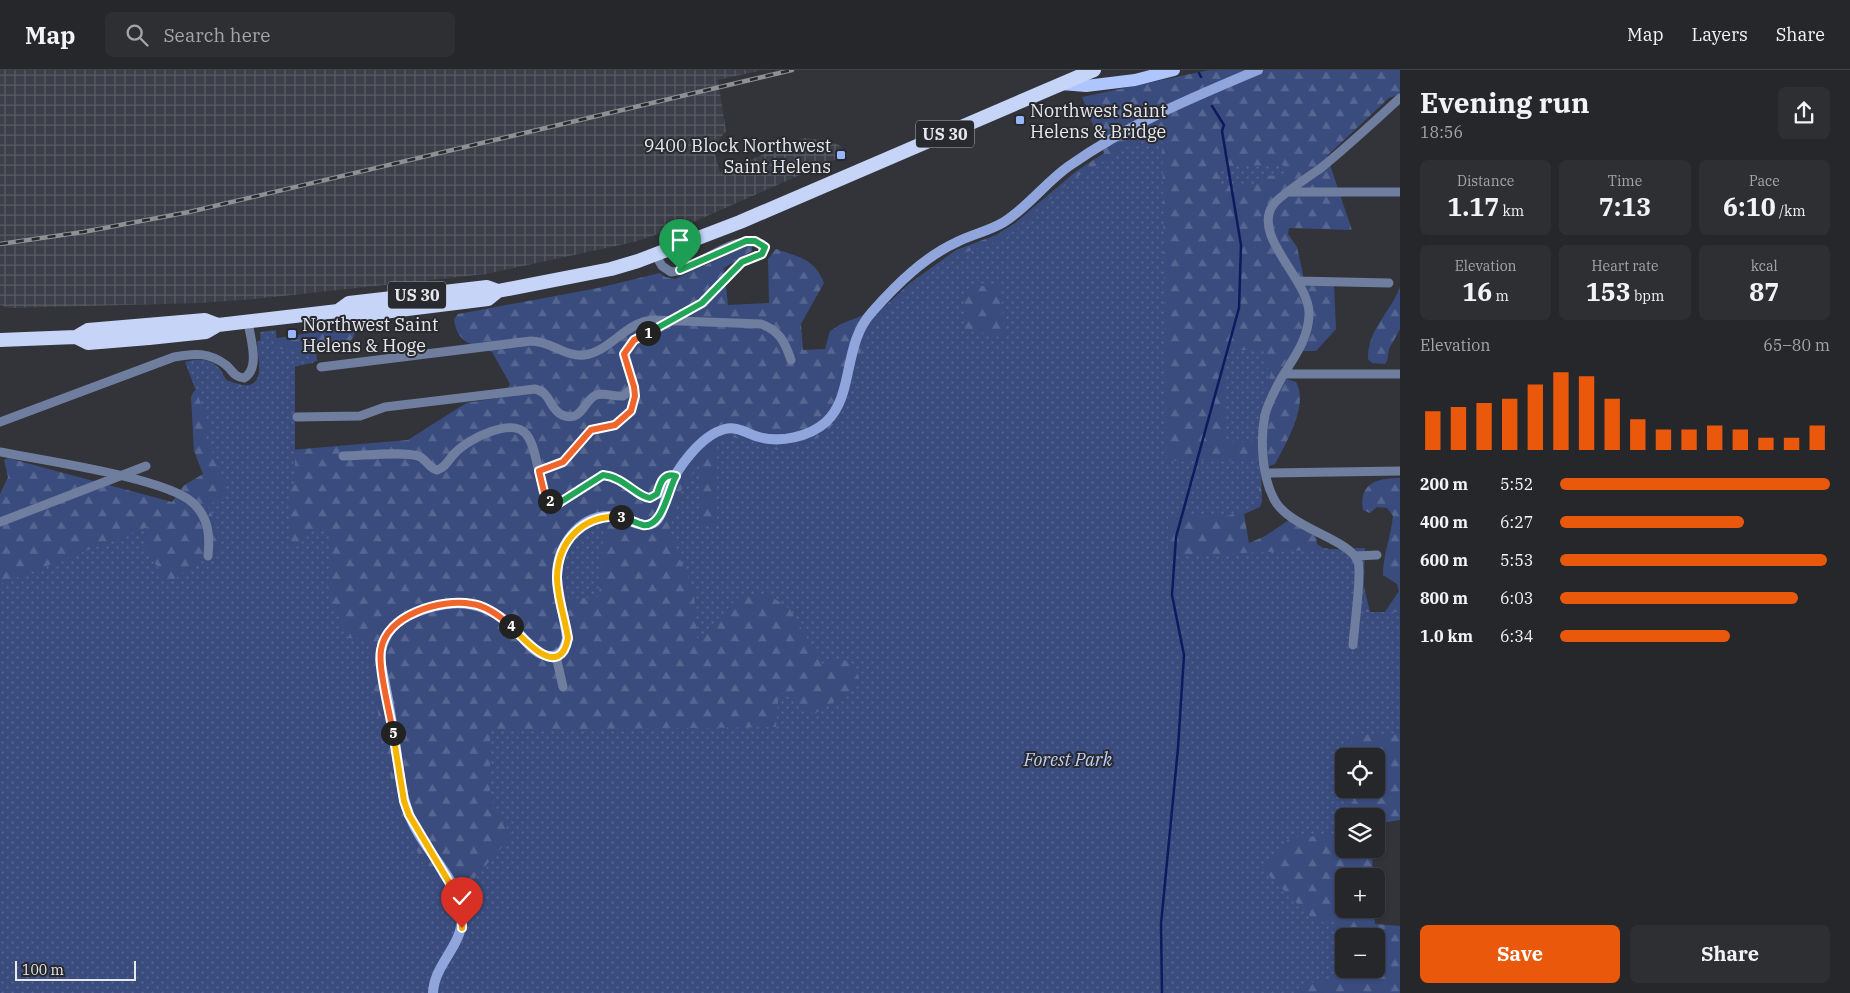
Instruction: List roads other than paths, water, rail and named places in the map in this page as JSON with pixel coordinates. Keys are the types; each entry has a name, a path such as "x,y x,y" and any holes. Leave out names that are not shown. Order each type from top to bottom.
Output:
{"highway":[{"name":"US 30","path":"0,340 76,337 88,343 206,332 218,325 338,311 351,316 488,299 498,291 611,269 740,222 1094,70"}],"main road":[{"path":"433,993 439,972 458,939 462,928 462,907 447,877 418,834 404,801 380,660 388,632 405,618 436,606 463,603 481,606 492,612 511,626 534,650 546,656 556,656 564,649 568,638 557,578 559,561 566,542 579,527 600,517 623,517 643,525 654,522 660,516 668,490 676,476 705,439 724,429 739,430 765,439 785,439 797,437 826,422 841,399 848,361 856,336 864,322 904,279 929,259 957,242 1004,222 1067,167 1132,126 1258,70"},
{"path":"1060,84 1086,86 1135,80 1166,71"}],"street":[{"path":"1353,645 1359,578 1358,562 1355,556 1340,545 1300,524 1280,508 1272,496 1266,473 1264,451 1265,415 1284,374 1301,347 1310,314 1306,296 1273,242 1268,223 1272,205 1342,150 1400,98"},
{"path":"1289,192 1400,192"},
{"path":"539,471 563,462 591,430 615,425 627,416 634,402 634,387 625,362 624,350 634,340 702,303 742,262 762,254 765,247 755,241 746,241 697,264 674,272 662,266 655,254"},
{"path":"1298,281 1389,283"},
{"path":"321,366 531,341 545,342 571,354 585,355 601,348 637,324 648,321 761,324 772,329 782,337 791,360"},
{"path":"0,422 174,357 192,353 213,357 227,366 235,375 244,378 250,375 253,367 248,322"},
{"path":"1284,374 1400,374"},
{"path":"297,417 360,416 385,407 535,389 544,392 560,414 571,416 580,414 596,396 606,394 623,396 634,387"},
{"path":"343,456 412,455 424,460 430,467 437,470 443,468 455,452 468,441 481,434 510,429 522,431 527,435 546,496 559,503 603,475 624,482 648,498 657,494 661,481 665,476 676,476"},
{"path":"0,452 121,476 172,491 193,502 207,523 210,538 208,556"},
{"path":"0,522 146,466"},
{"path":"1266,473 1400,471"},
{"path":"1355,556 1377,555"},
{"path":"556,656 564,687"}],"waterway":[{"path":"1199,73 1201,77"},
{"path":"1162,993 1161,924 1178,748 1184,655 1172,595 1176,537 1239,308 1241,245 1222,131 1224,125 1212,106"}],"railway":[{"path":"0,244 83,232 189,212 792,70"}],"place":[{"name":"Northwest Saint Helens & Bridge","path":"1020,120"},
{"name":"9400 Block Northwest Saint Helens","path":"841,155"},
{"name":"Northwest Saint Helens & Hoge","path":"292,334"}],"park label":[{"name":"Forest Park","path":"1068,759"}]}
